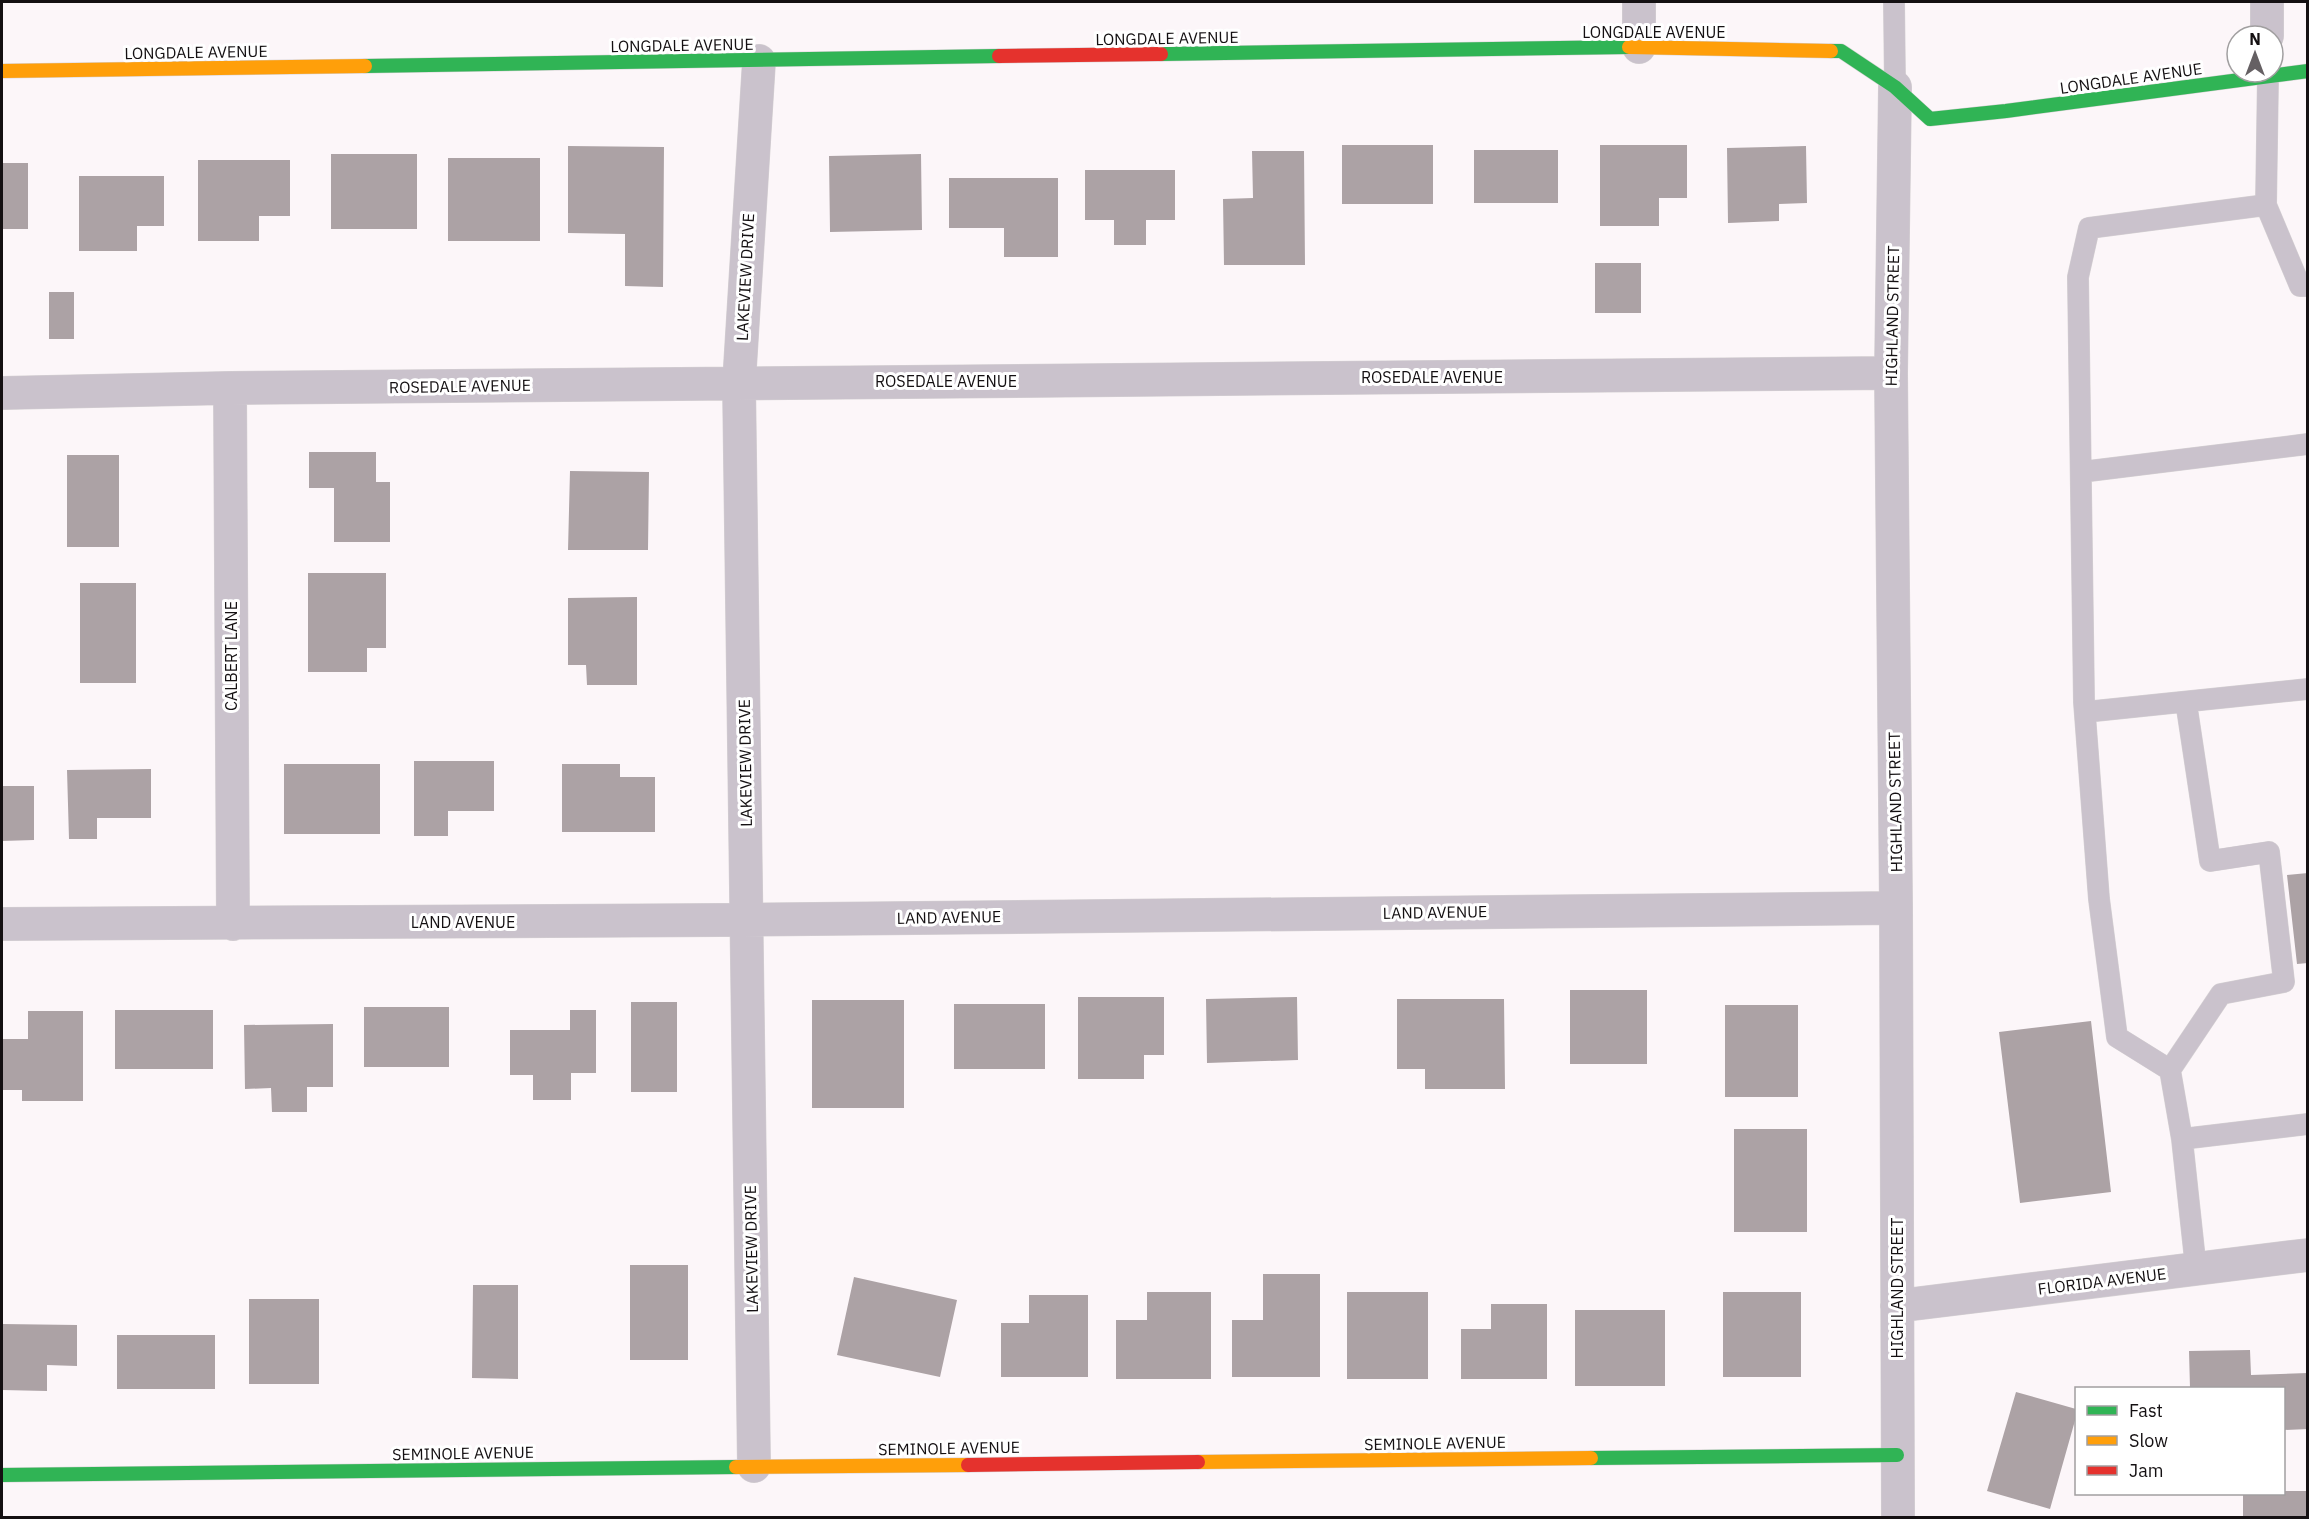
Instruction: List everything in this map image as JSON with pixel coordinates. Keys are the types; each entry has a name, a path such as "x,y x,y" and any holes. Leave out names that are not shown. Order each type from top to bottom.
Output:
{"street":[{"path":"1639,2 1639,47"},
{"path":"2267,2 2267,24"},
{"name":"LONGDALE AVENUE","path":"2,71 1639,47 1841,51 1894,87 1930,119 2006,111 2225,80"},
{"name":"LAKEVIEW DRIVE","path":"754,1466 739,383 759,61"},
{"name":"LONGDALE AVENUE","path":"2285,73 2307,71"},
{"name":"HIGHLAND STREET","path":"1894,87 1891,373 1898,1518"},
{"name":"ROSEDALE AVENUE","path":"2,393 230,388 1891,373"},
{"name":"CALBERT LANE","path":"230,388 233,924"},
{"name":"LAND AVENUE","path":"2,924 233,924 1896,908"},
{"name":"FLORIDA AVENUE","path":"1897,1306 2307,1256"},
{"name":"SEMINOLE AVENUE","path":"2,1475 1897,1455"}],"lane":[{"path":"1894,2 1894,87"},
{"path":"2268,84 2266,205 2300,286 2307,286"},
{"path":"2170,1070 2117,1037 2099,898 2085,712 2078,277 2089,228 2266,205"},
{"path":"2081,472 2307,444"},
{"path":"2085,712 2307,689"},
{"path":"2186,702 2210,861 2269,852 2284,982 2221,994 2170,1070 2182,1139 2196,1269"},
{"path":"2182,1139 2307,1124"}],"building":[{"path":"1342,145 1433,145 1433,204 1342,204"},
{"path":"1600,145 1687,145 1687,198 1659,198 1659,226 1600,226"},
{"path":"568,146 664,147 663,287 625,286 625,234 568,233"},
{"path":"1806,146 1807,203 1779,204 1779,221 1728,223 1727,148"},
{"path":"1474,150 1558,150 1558,203 1474,203"},
{"path":"1252,151 1304,151 1305,265 1224,265 1223,199 1253,198"},
{"path":"331,154 417,154 417,229 331,229"},
{"path":"921,154 922,230 830,232 829,156"},
{"path":"448,158 540,158 540,241 448,241"},
{"path":"198,160 290,160 290,216 259,216 259,241 198,241"},
{"path":"2,163 28,163 28,229 2,229"},
{"path":"1085,170 1175,170 1175,220 1146,220 1146,245 1114,245 1114,220 1085,220"},
{"path":"79,176 164,176 164,226 137,226 137,251 79,251"},
{"path":"949,178 1058,178 1058,257 1004,257 1004,228 949,228"},
{"path":"1595,263 1641,263 1641,313 1595,313"},
{"path":"49,292 74,292 74,339 49,339"},
{"path":"309,452 376,452 376,482 390,482 390,542 334,542 334,488 309,488"},
{"path":"67,455 119,455 119,547 67,547"},
{"path":"570,471 649,472 648,550 568,550"},
{"path":"308,573 386,573 386,648 367,648 367,672 308,672"},
{"path":"80,583 136,583 136,683 80,683"},
{"path":"637,597 637,685 587,685 586,665 568,665 568,598"},
{"path":"414,761 494,761 494,811 448,811 448,836 414,836"},
{"path":"284,764 380,764 380,834 284,834"},
{"path":"562,764 620,764 620,777 655,777 655,832 562,832"},
{"path":"151,769 151,818 97,818 97,839 69,839 67,770"},
{"path":"2,786 34,786 34,840 2,841"},
{"path":"2308,873 2308,963 2297,964 2287,875"},
{"path":"1570,990 1647,990 1647,1064 1570,1064"},
{"path":"1078,997 1164,997 1164,1055 1144,1055 1144,1079 1078,1079"},
{"path":"1297,997 1298,1060 1207,1063 1206,999"},
{"path":"1397,999 1504,999 1505,1089 1425,1089 1425,1069 1397,1069"},
{"path":"812,1000 904,1000 904,1108 812,1108"},
{"path":"631,1002 677,1002 677,1092 631,1092"},
{"path":"954,1004 1045,1004 1045,1069 954,1069"},
{"path":"1725,1005 1798,1005 1798,1097 1725,1097"},
{"path":"364,1007 449,1007 449,1067 364,1067"},
{"path":"115,1010 213,1010 213,1069 115,1069"},
{"path":"570,1010 596,1010 596,1073 571,1073 571,1100 533,1100 533,1075 510,1075 510,1030 570,1030"},
{"path":"28,1011 83,1011 83,1101 22,1101 22,1090 2,1090 2,1039 28,1039"},
{"path":"2091,1021 2111,1192 2020,1203 1999,1032"},
{"path":"333,1024 333,1087 307,1087 307,1112 272,1112 271,1088 245,1089 244,1025"},
{"path":"1734,1129 1807,1129 1807,1232 1734,1232"},
{"path":"630,1265 688,1265 688,1360 630,1360"},
{"path":"1263,1274 1320,1274 1320,1377 1232,1377 1232,1320 1263,1320"},
{"path":"854,1277 957,1300 940,1377 837,1355"},
{"path":"473,1285 518,1285 518,1379 472,1378"},
{"path":"1147,1292 1211,1292 1211,1379 1116,1379 1116,1320 1147,1320"},
{"path":"1347,1292 1428,1292 1428,1379 1347,1379"},
{"path":"1723,1292 1801,1292 1801,1377 1723,1377"},
{"path":"1029,1295 1088,1295 1088,1377 1001,1377 1001,1323 1029,1323"},
{"path":"249,1299 319,1299 319,1384 249,1384"},
{"path":"1491,1304 1547,1304 1547,1379 1461,1379 1461,1329 1491,1329"},
{"path":"1575,1310 1665,1310 1665,1386 1575,1386"},
{"path":"2,1324 77,1325 77,1366 47,1365 47,1391 2,1390"},
{"path":"117,1335 215,1335 215,1389 117,1389"},
{"path":"2250,1350 2251,1375 2308,1373 2308,1429 2285,1430 2285,1387 2190,1387 2189,1351"},
{"path":"2016,1392 2075,1409 2075,1421 2050,1509 1987,1491"},
{"path":"2285,1491 2308,1491 2308,1518 2243,1518 2243,1495 2285,1495"}],"traffic: fast":[{"path":"1161,54 1629,47"},
{"path":"1831,51 1841,51 1895,87 1930,119 2308,71"},
{"path":"365,66 999,56"},
{"path":"1591,1458 1897,1455"},
{"path":"2,1475 736,1467"}],"traffic: slow":[{"path":"1629,47 1831,51"},
{"path":"2,71 365,66"},
{"path":"1198,1462 1591,1458"},
{"path":"736,1467 968,1465"}],"traffic: jam":[{"path":"999,56 1161,54"},
{"path":"968,1465 1198,1462"}]}
